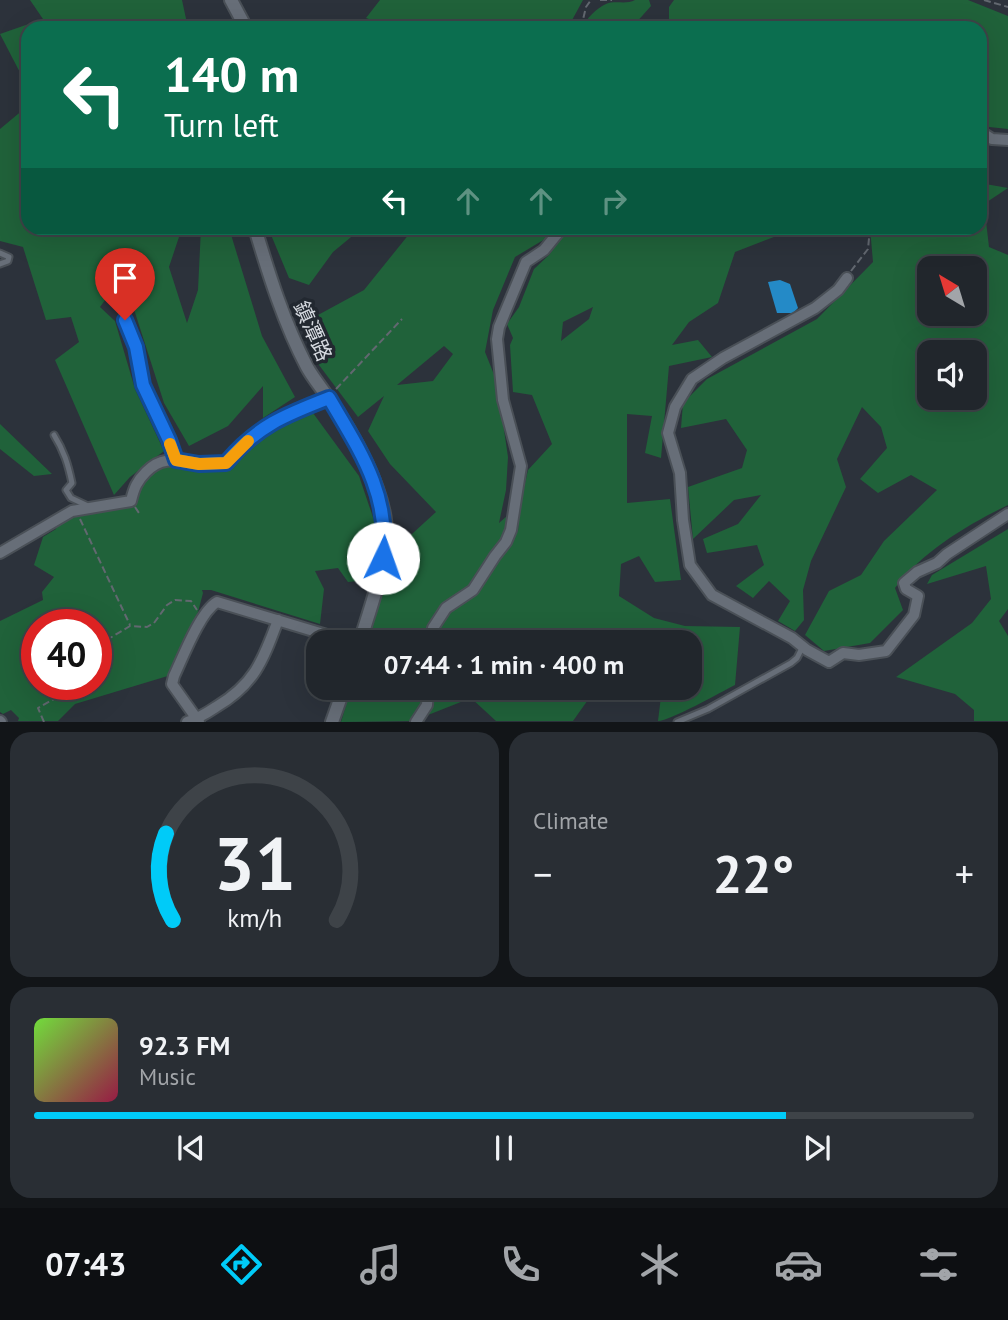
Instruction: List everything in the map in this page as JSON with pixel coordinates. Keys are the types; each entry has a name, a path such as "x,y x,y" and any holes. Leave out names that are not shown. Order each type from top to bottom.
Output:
{"street":[{"path":"231,0 242,21"},
{"path":"987,136 992,139 1008,140"},
{"name":"鎮潭路","path":"257,235 287,324 307,367 359,448 383,515 386,532 383,558 363,630"},
{"path":"433,630 446,608 473,590 506,542 511,530 521,466 503,400 497,339 499,327 526,262 544,250 556,235"},
{"path":"846,278 838,290 815,308 723,358 692,379 675,407 668,433 680,473 690,565 712,595 792,638 829,662 843,653 859,655 886,651 915,615 918,596 906,589 904,583 1008,513"},
{"path":"0,553 72,511 131,501 134,486 151,467 164,460 199,464 226,463 267,425 329,398"},
{"path":"278,620 261,664 248,682 236,696 194,720 172,684 204,615 213,604 217,602 278,620 311,630"},
{"path":"332,722 340,700"},
{"path":"416,722 427,700"}],"lane":[{"path":"0,253 9,257 8,261 0,264"},
{"path":"125,320 136,347 143,385 176,460"},
{"path":"54,435 65,451 72,482 65,490 71,498 90,507"},
{"path":"677,722 708,709 791,663 797,659 803,646"}],"path":[{"path":"583,21 591,0"},
{"path":"600,0 612,0"},
{"path":"984,0 1008,7"},
{"path":"846,278 868,248 869,235"},
{"path":"329,398 402,319"},
{"path":"81,523 130,626"},
{"path":"112,637 130,626 147,627 175,600 191,601 197,610"},
{"path":"44,722 38,708 52,700"}],"green space":[{"path":"30,0 182,0 186,21 37,21 43,19"},
{"path":"380,0 583,0 572,21 375,21 366,18"},
{"path":"649,0 651,6 638,21 587,21 595,11 609,3"},
{"path":"674,0 968,0 1008,16 1008,129 987,127 987,21 669,21 669,7"},
{"path":"21,27 21,74 0,34"},
{"path":"21,112 21,235 180,235 169,267 187,323 198,290 201,235 231,235 262,336 295,397 263,418 263,386 228,426 189,446 164,403 130,297 108,296 100,307 115,321 135,389 164,451 130,477 114,495 55,360 79,342 71,317 46,320 23,247 0,241 0,129"},
{"path":"987,184 1008,188 987,202"},
{"path":"987,230 989,247 1008,255 1008,505 947,540 906,575 895,588 903,610 870,643 824,651 805,635 829,591 861,575 884,541 937,490 911,475 878,493 860,479 887,448 881,427 862,407 837,459 846,487 811,561 803,590 804,620 795,631 778,621 790,601 769,581 753,598 736,586 764,565 757,545 707,553 703,539 738,524 761,495 734,500 693,539 688,487 742,468 747,450 726,419 681,428 683,403 707,379 817,319 873,262 871,235 987,235"},
{"path":"271,235 354,235 333,252 309,285 289,278"},
{"path":"408,235 547,235 545,239 515,257 493,310 485,352 497,382 508,457 506,490 499,523 507,516 505,535 469,585 441,606 432,630 368,630 390,554 436,512 390,464 368,431 384,396 358,417 319,365 307,321 364,290","holes":["444,346 453,354 433,381 397,385"]},
{"path":"563,235 779,235 735,252 718,303 689,322 672,345 698,340 712,357 669,366 661,458 645,453 652,416 627,414 627,503 670,499 681,580 655,582 639,556 621,564 619,596 654,618 685,626 740,627 735,685 664,720 658,721 661,700 702,700 702,630 440,630 444,617 480,587 518,531 528,470 552,444 532,395 513,392 510,345 513,338 507,324 519,307 534,269 549,255","holes":["593,307 589,319 561,341 563,322"]},
{"path":"313,413 359,476 378,532 367,580 348,582 338,568 315,571 324,589 320,624 211,590 202,590 198,612 171,675 112,693 112,609 25,609 43,600 42,592 54,577 34,565 43,537 56,529 57,522 78,509 136,501 142,486 150,475 159,469 180,466 220,471 268,432"},
{"path":"0,424 52,474 34,476 0,449"},
{"path":"1008,529 1008,609 999,621 1008,636 1008,721 974,721 974,710 955,694 896,677 972,623 991,599 986,566 927,584 932,575"},
{"path":"21,611 21,700 88,700 75,704 58,721 18,721 19,718 11,710 3,714 0,712 0,621"},
{"path":"347,700 423,700 424,703 410,721 341,722"},
{"path":"431,700 466,700 428,715"},
{"path":"473,700 588,700 573,721 496,721"}],"water":[{"path":"780,280 790,284 798,308 793,313 777,313 768,282"}],"slow traffic":[{"path":"170,444 176,460 214,465 226,463 248,441"}],"route":[{"path":"125,320 136,347 143,385 176,460 214,465 226,463 267,425 329,398 359,448 378,497 386,532 383,558"}]}
